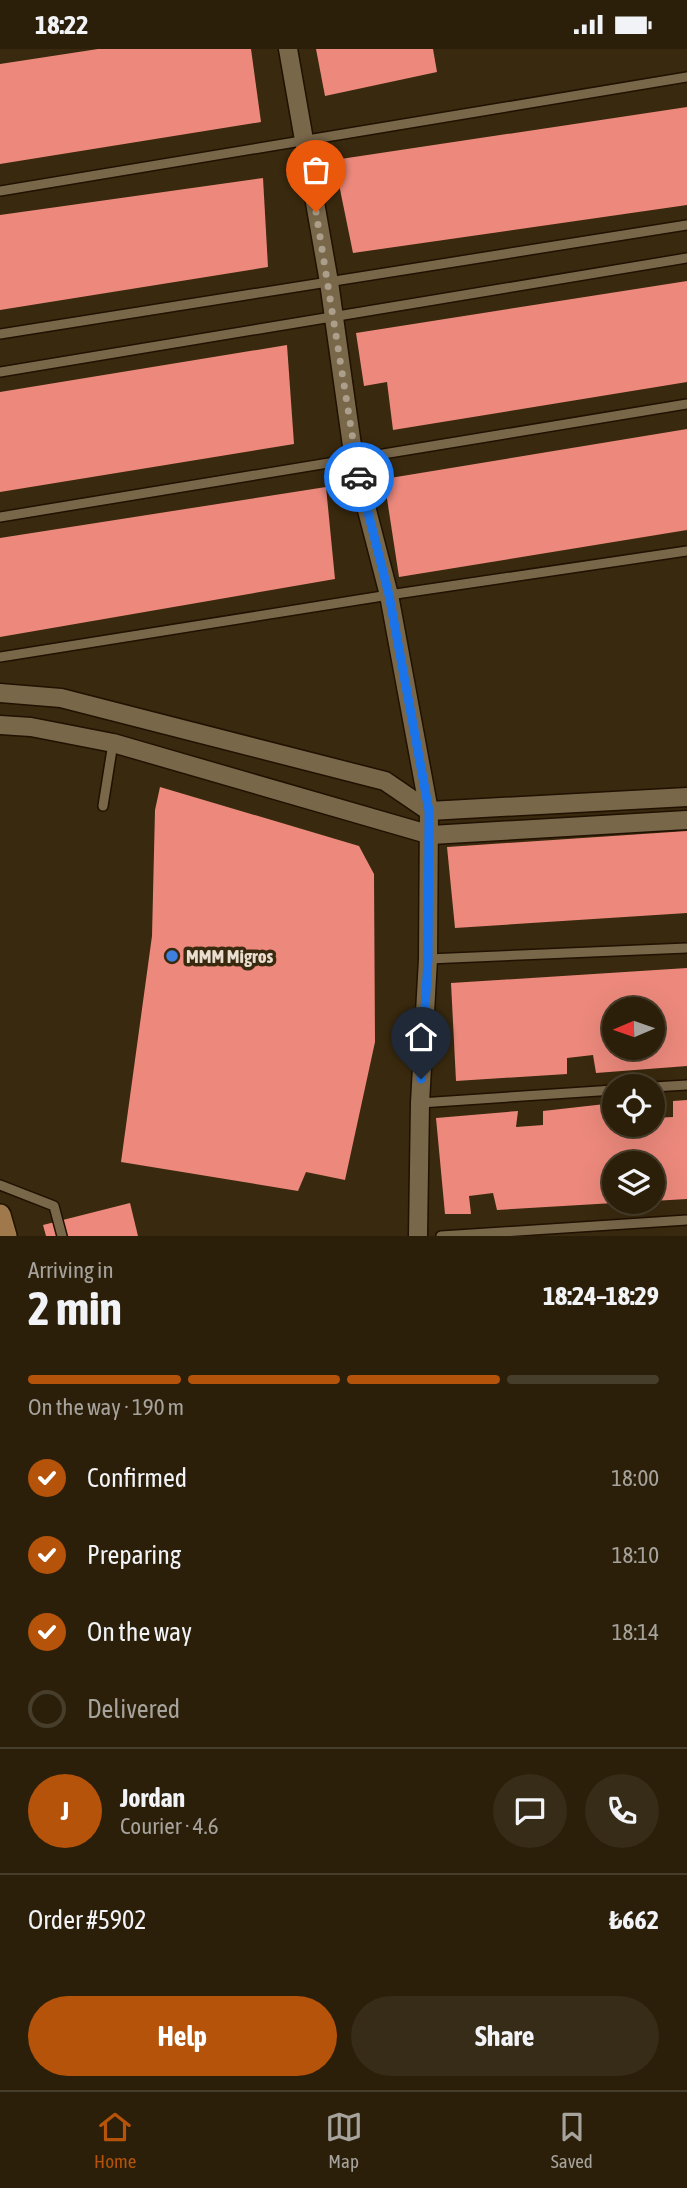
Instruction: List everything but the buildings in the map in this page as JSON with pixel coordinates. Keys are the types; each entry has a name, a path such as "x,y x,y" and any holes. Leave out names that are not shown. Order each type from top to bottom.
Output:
{"main road":[{"path":"0,1215 6,1236"}],"street":[{"path":"288,49 329,282 354,460 389,595 429,811 431,835 428,959 420,1103 418,1236"},
{"path":"0,693 61,698 385,781 429,811 687,797"},
{"path":"113,743 120,713"},
{"path":"0,725 31,727 113,743 431,835 687,820"}],"lane":[{"path":"0,191 687,78"},
{"path":"0,334 687,225"},
{"path":"0,372 687,258"},
{"path":"0,517 687,404"},
{"path":"0,657 687,551"},
{"path":"103,806 113,743"},
{"path":"428,959 687,948"},
{"path":"665,1086 687,1085"},
{"path":"420,1103 602,1091"},
{"path":"0,1185 54,1206 62,1236"},
{"path":"441,1236 687,1220"}],"way so far":[{"path":"316,212 329,282 354,460 359,477"}],"place":[{"name":"MMM Migros","path":"172,956"}],"route":[{"path":"359,477 389,595 429,811 431,835 428,959 421,1079"}]}
